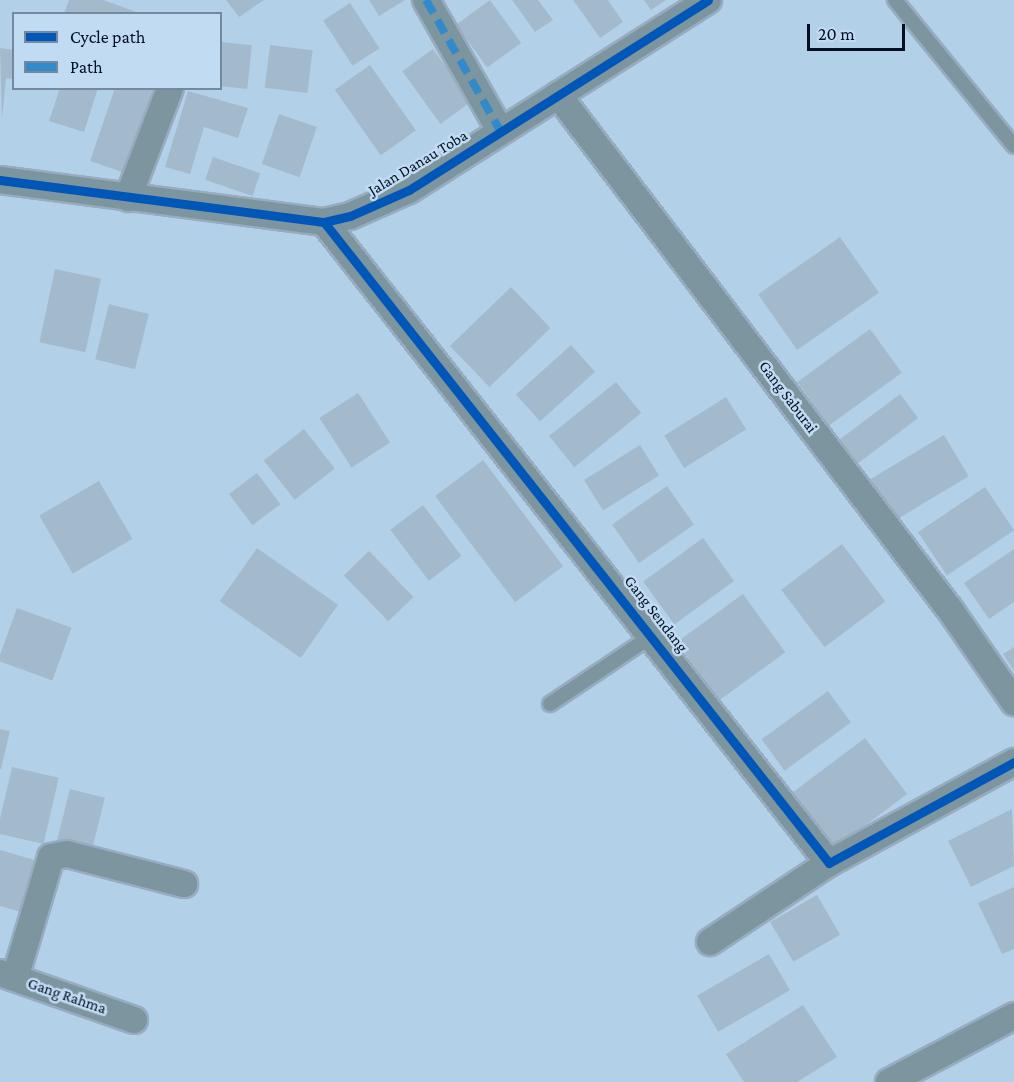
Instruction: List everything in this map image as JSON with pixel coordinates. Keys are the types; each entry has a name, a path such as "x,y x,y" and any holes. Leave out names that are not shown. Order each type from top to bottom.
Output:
{"street":[{"path":"426,0 500,130"},
{"name":"Jalan Danau Toba","path":"0,180 324,222 375,207 409,190 500,130 558,96 708,0"},
{"path":"128,198 169,90"},
{"name":"Gang Saburai","path":"558,96 951,611 1014,702"},
{"name":"Gang Sendang","path":"324,222 653,635 829,863"},
{"path":"710,942 829,863 1014,762"},
{"path":"7,975 51,857 67,854 184,884"},
{"name":"Gang Rahma","path":"7,975 134,1020"},
{"path":"890,1082 1014,1016"}],"lane":[{"path":"895,0 1014,146"},
{"path":"550,704 653,635"}],"building":[{"path":"69,0 103,0 136,12 65,12"},
{"path":"226,0 264,0 239,17"},
{"path":"369,0 405,0 379,16"},
{"path":"490,0 521,43 487,68 456,25"},
{"path":"512,0 538,0 553,20 535,32"},
{"path":"573,0 608,0 623,22 600,38"},
{"path":"644,0 666,0 651,10"},
{"path":"350,3 379,48 353,66 323,20"},
{"path":"222,42 252,45 247,89 222,86"},
{"path":"270,45 313,50 307,93 265,88"},
{"path":"0,48 12,50 12,79 6,78 2,119"},
{"path":"433,49 471,102 440,124 402,71"},
{"path":"370,65 416,131 381,155 335,90"},
{"path":"59,90 97,90 84,132 49,121"},
{"path":"114,90 152,90 125,173 90,161"},
{"path":"188,91 248,108 238,138 204,127 190,174 165,167"},
{"path":"279,114 317,127 300,177 262,164"},
{"path":"213,157 260,173 252,196 205,180"},
{"path":"840,237 879,293 797,350 758,294"},
{"path":"55,269 101,279 85,352 39,342"},
{"path":"511,287 551,328 489,387 450,346"},
{"path":"109,304 149,314 135,369 95,359"},
{"path":"870,329 902,373 829,426 797,382"},
{"path":"571,345 595,372 540,421 516,395"},
{"path":"616,382 641,413 574,467 549,436"},
{"path":"358,393 390,442 352,468 319,418"},
{"path":"900,394 918,418 856,465 838,441"},
{"path":"726,397 746,429 684,468 664,436"},
{"path":"304,429 335,468 295,500 264,460"},
{"path":"944,435 969,476 894,521 869,480"},
{"path":"640,445 659,476 603,511 584,480"},
{"path":"483,460 563,566 515,602 435,496"},
{"path":"257,473 280,504 253,525 229,494"},
{"path":"99,481 132,539 73,574 39,516"},
{"path":"667,486 694,525 639,563 612,524"},
{"path":"985,487 1014,530 947,575 918,532"},
{"path":"423,505 462,556 429,581 390,530"},
{"path":"703,538 734,581 674,624 643,581"},
{"path":"842,544 885,602 825,647 781,590"},
{"path":"257,548 338,605 301,658 220,601"},
{"path":"1014,549 1014,602 989,619 964,583"},
{"path":"369,551 413,597 388,621 344,575"},
{"path":"743,594 785,652 719,700 677,642"},
{"path":"17,608 72,628 52,680 0,661 0,655"},
{"path":"1014,647 1014,671 1003,654"},
{"path":"828,691 851,723 785,771 762,739"},
{"path":"0,729 10,731 1,769 0,769"},
{"path":"865,738 907,794 828,853 786,798"},
{"path":"12,767 59,778 43,844 0,834 0,819"},
{"path":"70,789 105,798 91,854 56,845"},
{"path":"1012,809 1014,866 971,887 948,841"},
{"path":"0,850 38,861 24,913 0,906"},
{"path":"1014,887 1014,949 1002,954 978,903"},
{"path":"817,895 840,935 793,962 770,922"},
{"path":"769,954 790,990 718,1032 697,996"},
{"path":"803,1005 837,1057 797,1082 744,1082 726,1054"}],"marked path":[{"path":"426,0 500,130"}],"cycle path":[{"path":"0,180 324,222 350,216 409,190 708,0"},
{"path":"324,222 829,863 1014,762"}]}
